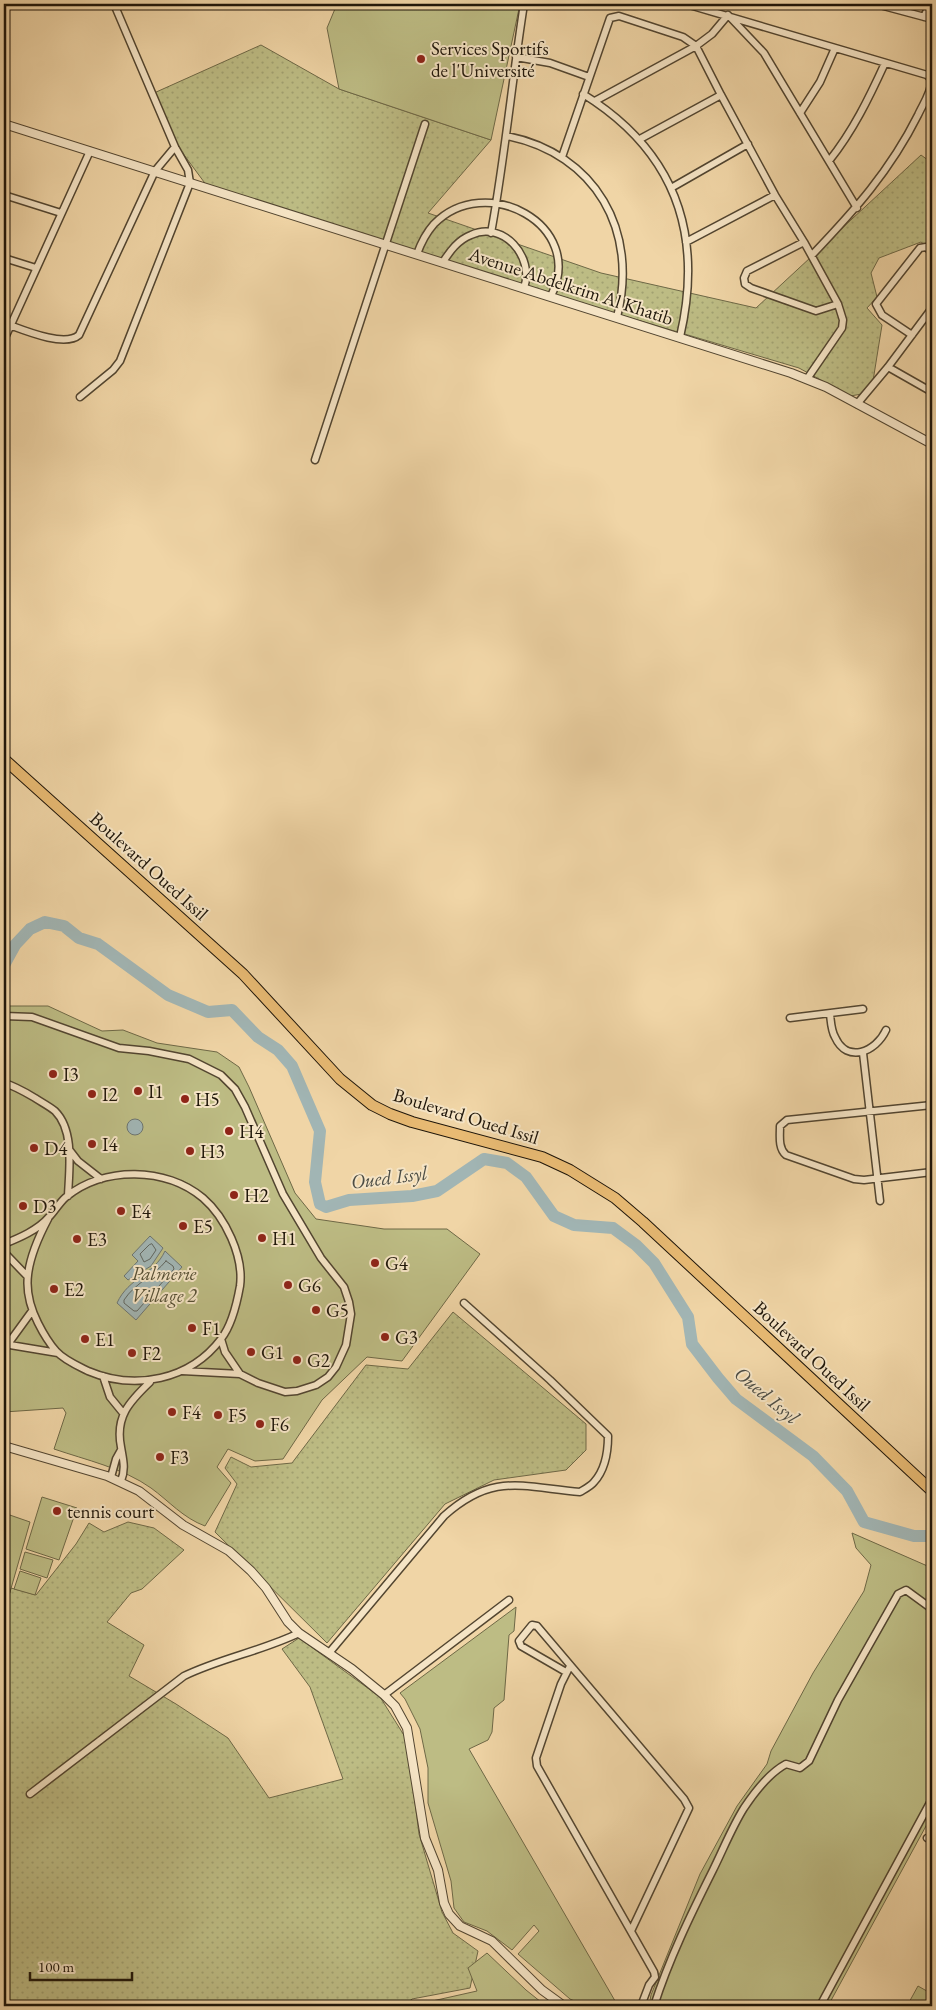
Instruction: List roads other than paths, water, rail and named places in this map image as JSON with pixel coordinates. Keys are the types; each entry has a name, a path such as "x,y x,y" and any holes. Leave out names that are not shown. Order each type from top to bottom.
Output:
{"main road":[{"name":"Boulevard Oued Issil","path":"4,759 243,974 340,1079 356,1093 372,1105 412,1122 542,1157 570,1170 614,1198 643,1222 932,1491"}],"street":[{"path":"80,397 113,370 120,361 190,182 188,170 175,147 114,4"},
{"path":"491,233 507,136 524,4"},
{"path":"686,4 927,75 932,80 932,84 914,123 895,157 857,208 812,255"},
{"path":"710,11 714,4"},
{"path":"876,4 932,19"},
{"path":"924,17 930,4"},
{"path":"595,101 696,46 712,34 728,15"},
{"path":"728,15 764,53 857,208"},
{"path":"562,156 608,20 614,16 683,37 696,46 775,195 812,255 838,304 844,320 842,328 807,379"},
{"path":"800,113 820,82 835,48"},
{"path":"516,57 550,63 589,77"},
{"path":"829,161 854,126 886,63"},
{"path":"583,94 621,120 640,139 671,188 680,212 689,271 688,296 680,337"},
{"path":"640,139 721,95"},
{"name":"Avenue Abdelkrim Al Khatib","path":"4,124 551,296 807,379 932,444"},
{"path":"316,460 425,124"},
{"path":"507,136 533,143 562,156 592,184 605,204 615,225 624,263 622,295 617,317"},
{"path":"671,188 748,144"},
{"path":"7,324 61,341 71,340 79,335 155,171 175,147"},
{"path":"4,340 7,324 36,268 90,151"},
{"path":"4,195 61,213"},
{"path":"686,242 775,195"},
{"path":"417,254 428,230 446,214 471,204 497,203 512,207 526,214 539,224 550,237 559,264 557,284 551,296"},
{"path":"443,262 454,247 464,238 475,233 491,233 507,239 520,251 527,267 527,278 524,288"},
{"path":"804,242 747,271 744,284 750,288 816,311 838,304"},
{"path":"912,335 878,312 876,304 920,248 926,247 932,252"},
{"path":"4,258 36,268"},
{"path":"857,404 931,313"},
{"path":"888,367 932,392"},
{"path":"790,1018 863,1009"},
{"path":"830,1014 832,1030 837,1042 847,1050 863,1052 878,1042 886,1030"},
{"path":"4,1016 32,1017 119,1048 150,1051 189,1059 221,1075 234,1089 255,1126 283,1194 321,1258 344,1287 349,1302 350,1314 346,1345 341,1358 328,1377 316,1385 305,1390 285,1392 258,1383 240,1374 182,1371"},
{"path":"863,1052 880,1201"},
{"path":"4,1083 16,1087 54,1110 63,1121 67,1132 68,1196"},
{"path":"932,1105 787,1120 780,1126 780,1140 783,1152 792,1158 854,1179 932,1172"},
{"path":"68,1148 78,1161 100,1179"},
{"path":"116,1175 154,1176 173,1180 203,1198 219,1215 231,1236 240,1280 234,1311 221,1339 196,1363 182,1371 150,1382 121,1381 82,1368 58,1353 46,1337 32,1311 27,1276 36,1246 48,1219 58,1204 68,1196 100,1179 116,1175"},
{"path":"4,1244 32,1231 48,1219"},
{"path":"4,1252 27,1276"},
{"path":"329,1654 444,1516 458,1504 493,1487 508,1484 580,1492 594,1482 602,1469 608,1451 608,1436 557,1385 464,1303"},
{"path":"32,1311 6,1344 58,1353"},
{"path":"221,1339 225,1352 240,1374"},
{"path":"103,1376 110,1397 124,1413"},
{"path":"121,1482 124,1474 124,1462 119,1429 124,1413 138,1393 150,1382"},
{"path":"4,1446 51,1458 111,1477 149,1498 183,1524 229,1551 252,1571 266,1588 288,1622 299,1633 370,1682 384,1695 395,1706 407,1728 425,1838 438,1870 444,1903 449,1914 460,1926 492,1941 542,1990 564,2006"},
{"path":"111,1477 116,1459 122,1450"},
{"path":"654,2006 677,1946 744,1809 768,1778 781,1767 786,1764 800,1768 809,1761 838,1700 898,1594 906,1590 932,1609"},
{"path":"384,1695 508,1600"},
{"path":"566,1672 523,1648 520,1644 520,1638 532,1625 535,1625 571,1665 684,1799 689,1808 631,1931"},
{"path":"30,1794 184,1676 199,1669 270,1646 299,1633"},
{"path":"571,1665 566,1672 536,1758 537,1766 654,1972 655,1977 649,1985 641,2006"},
{"path":"820,2006 932,1799"},
{"path":"448,2006 458,2006"}],"water":[{"path":"135,1119 143,1127 135,1135 127,1127"},
{"path":"150,1236 163,1248 151,1266 128,1280 124,1276 138,1261 132,1255"},
{"path":"165,1251 182,1267 136,1320 117,1303 128,1287 155,1266"}],"waterway":[{"name":"Oued Issyl","path":"4,965 15,945 30,929 45,922 64,926 79,938 98,944 168,995 208,1012 232,1010 258,1037 278,1050 292,1066 320,1131 315,1182 320,1204 326,1207 349,1200 412,1196 437,1191 484,1159 507,1163 526,1177 554,1216 574,1225 613,1228 636,1245 654,1263 688,1317 692,1344 736,1399 813,1456 847,1491 864,1522 914,1536 932,1536"}],"place":[{"name":"Services Sportifs de l'Université","path":"421,59"},
{"name":"I3","path":"53,1074"},
{"name":"I1","path":"138,1091"},
{"name":"I2","path":"92,1094"},
{"name":"H5","path":"185,1099"},
{"name":"H4","path":"229,1131"},
{"name":"I4","path":"92,1144"},
{"name":"D4","path":"34,1148"},
{"name":"H3","path":"190,1151"},
{"name":"H2","path":"234,1195"},
{"name":"D3","path":"23,1206"},
{"name":"E4","path":"121,1211"},
{"name":"E5","path":"183,1226"},
{"name":"H1","path":"262,1238"},
{"name":"E3","path":"77,1239"},
{"name":"G4","path":"375,1263"},
{"name":"G6","path":"288,1285"},
{"name":"E2","path":"54,1289"},
{"name":"G5","path":"316,1310"},
{"name":"F1","path":"192,1328"},
{"name":"G3","path":"385,1337"},
{"name":"E1","path":"85,1339"},
{"name":"G1","path":"251,1352"},
{"name":"F2","path":"132,1353"},
{"name":"G2","path":"297,1360"},
{"name":"F4","path":"172,1412"},
{"name":"F5","path":"218,1415"},
{"name":"F6","path":"260,1424"},
{"name":"F3","path":"160,1457"},
{"name":"tennis court","path":"57,1511"}],"park label":[{"name":"Palmerie Village 2","path":"164,1284"}]}
